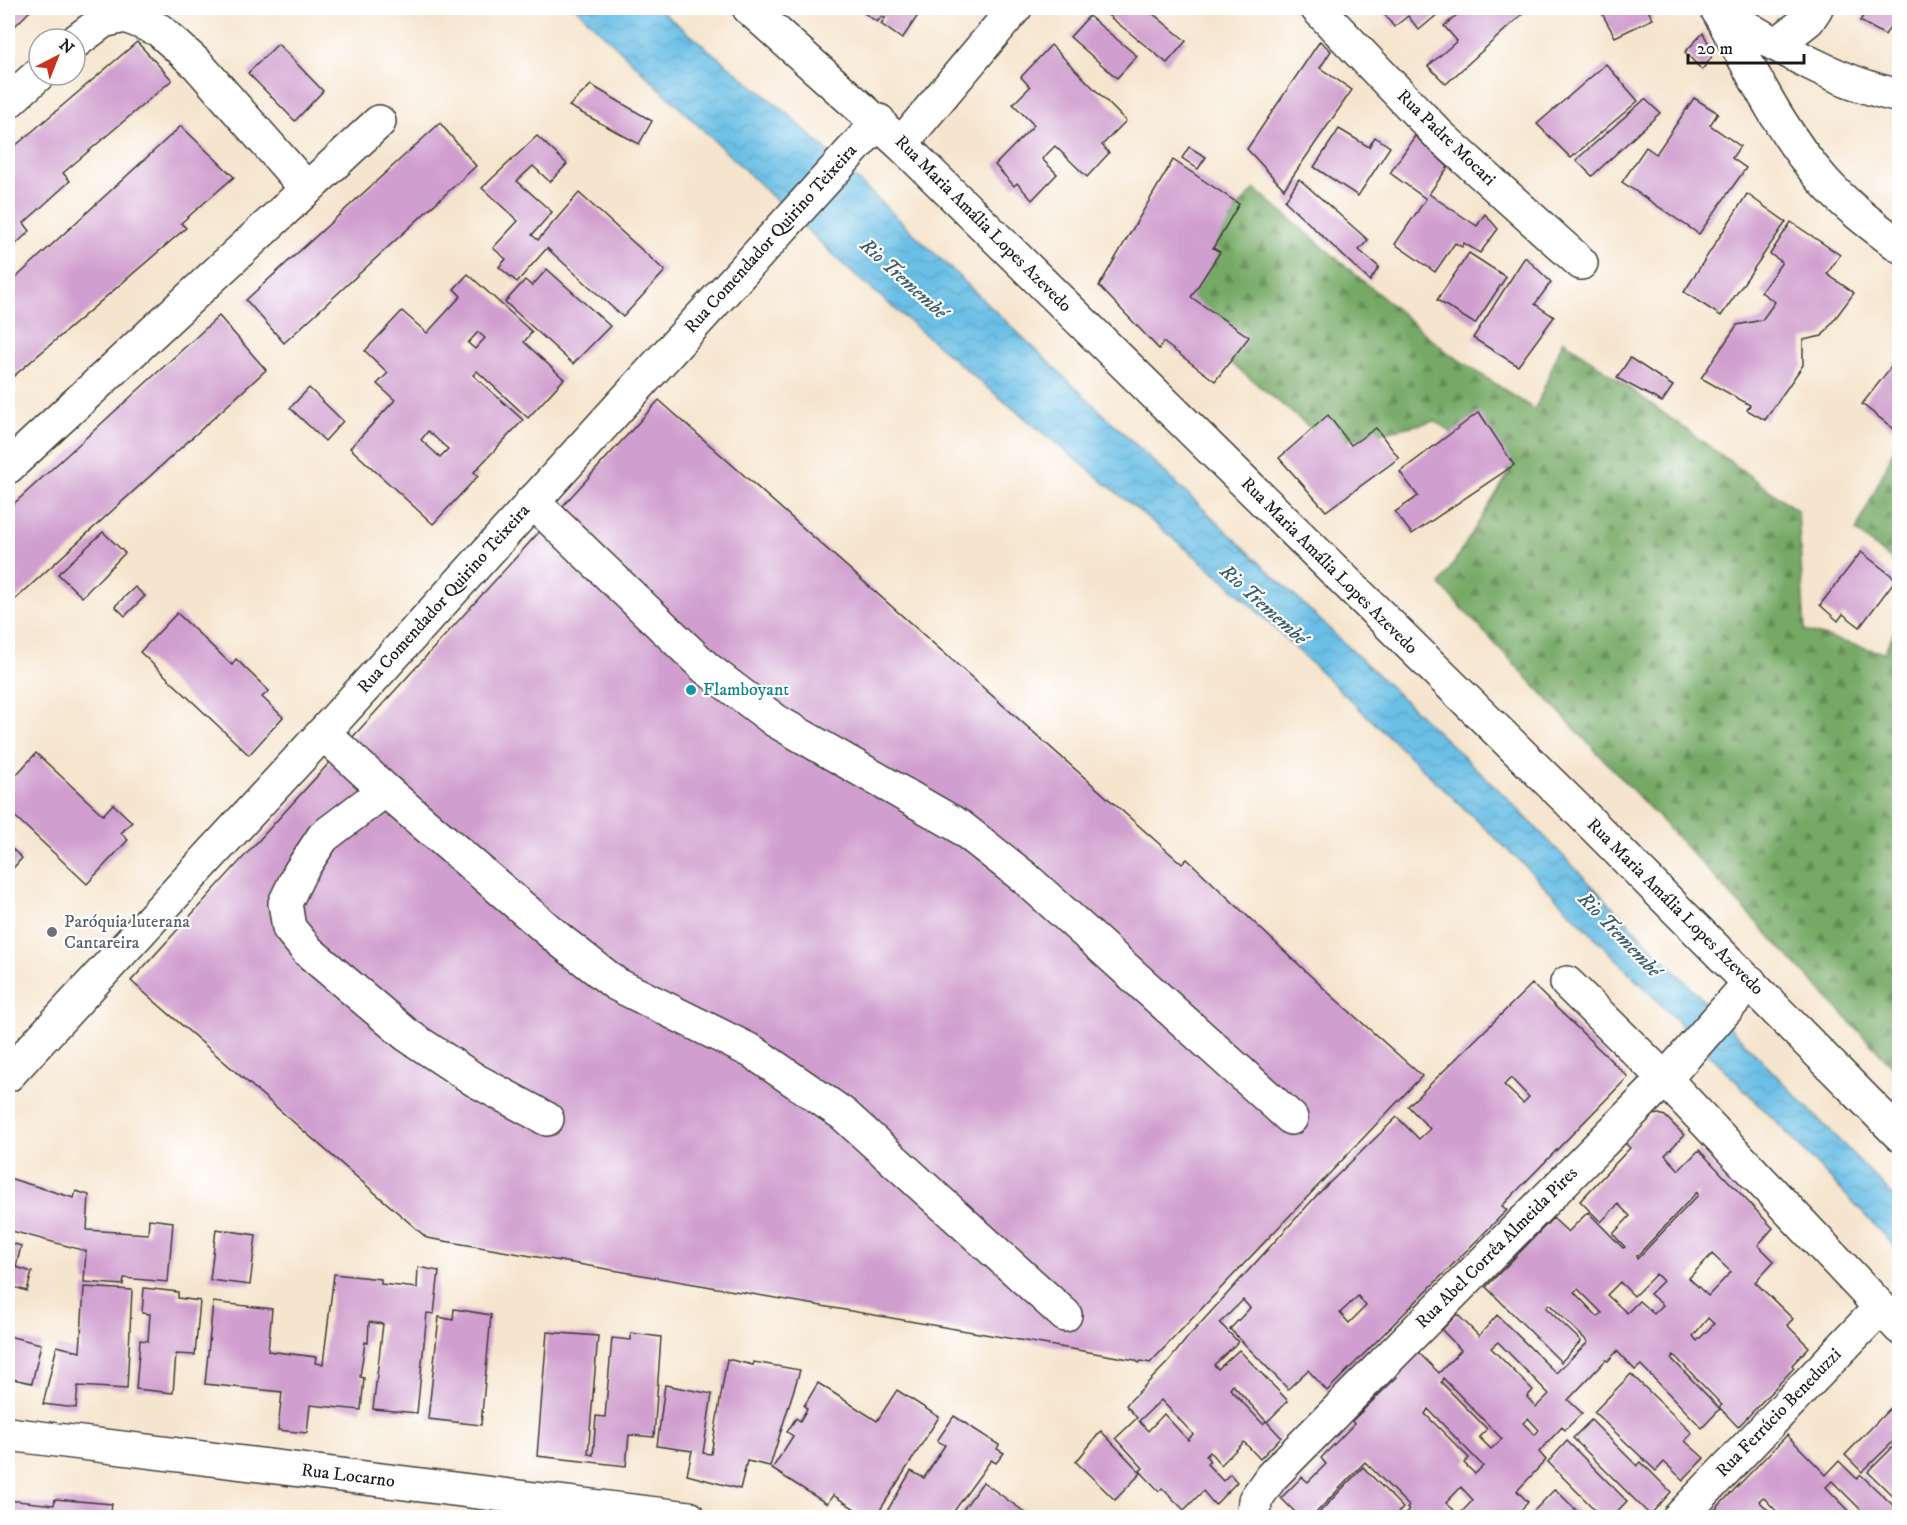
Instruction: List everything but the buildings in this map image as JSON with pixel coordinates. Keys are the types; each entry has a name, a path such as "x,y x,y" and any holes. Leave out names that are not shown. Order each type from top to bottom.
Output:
{"street":[{"name":"Rua Maria Amália Lopes Azevedo","path":"748,8 890,132 1579,811 1740,993 1899,1135"},
{"name":"Rua Comendador Quirino Teixeira","path":"8,1075 323,733 828,175 890,132 1015,8"},
{"name":"Rua Padre Mocari","path":"1317,8 1438,134 1581,263"},
{"path":"1716,8 1776,45 1830,72 1877,91 1899,96"},
{"path":"1716,8 1796,145 1824,181 1869,223 1899,246"},
{"path":"1776,45 1808,20 1816,8"},
{"path":"87,33 103,21 126,16 159,30 198,65 307,189"},
{"path":"8,102 27,85"},
{"path":"8,467 380,122"},
{"path":"532,501 706,668 776,722 959,826 1024,877 1291,1118"},
{"path":"323,733 385,790 561,941 616,984 753,1052 843,1114 1065,1315"},
{"path":"385,790 323,837 300,872 285,903 289,928 308,951 407,1035 475,1080 547,1119"},
{"path":"1567,984 1665,1079 1890,1318"},
{"name":"Rua Abel Corrêa Almeida Pires","path":"1254,1518 1255,1500 1271,1477 1665,1079 1740,993"},
{"name":"Rua Ferrúcio Beneduzzi","path":"1679,1518 1890,1318"},
{"name":"Rua Locarno","path":"8,1434 689,1518"}],"green space":[{"path":"1255,189 1447,352 1535,410 1563,340 1798,511 1805,631 1884,653 1899,621 1899,1074 1440,585 1509,473 1435,421 1330,444 1153,299"},
{"path":"1899,443 1899,566 1856,531 1896,445"}],"water":[{"name":"Rio Tremembé","path":"576,8 657,8 787,113 1506,797 1899,1202 1899,1251 1528,869 1223,579 983,384 847,268"}],"place":[{"name":"Flamboyant","path":"691,690"},
{"name":"Paróquia luterana Cantareira","path":"52,932"}]}
